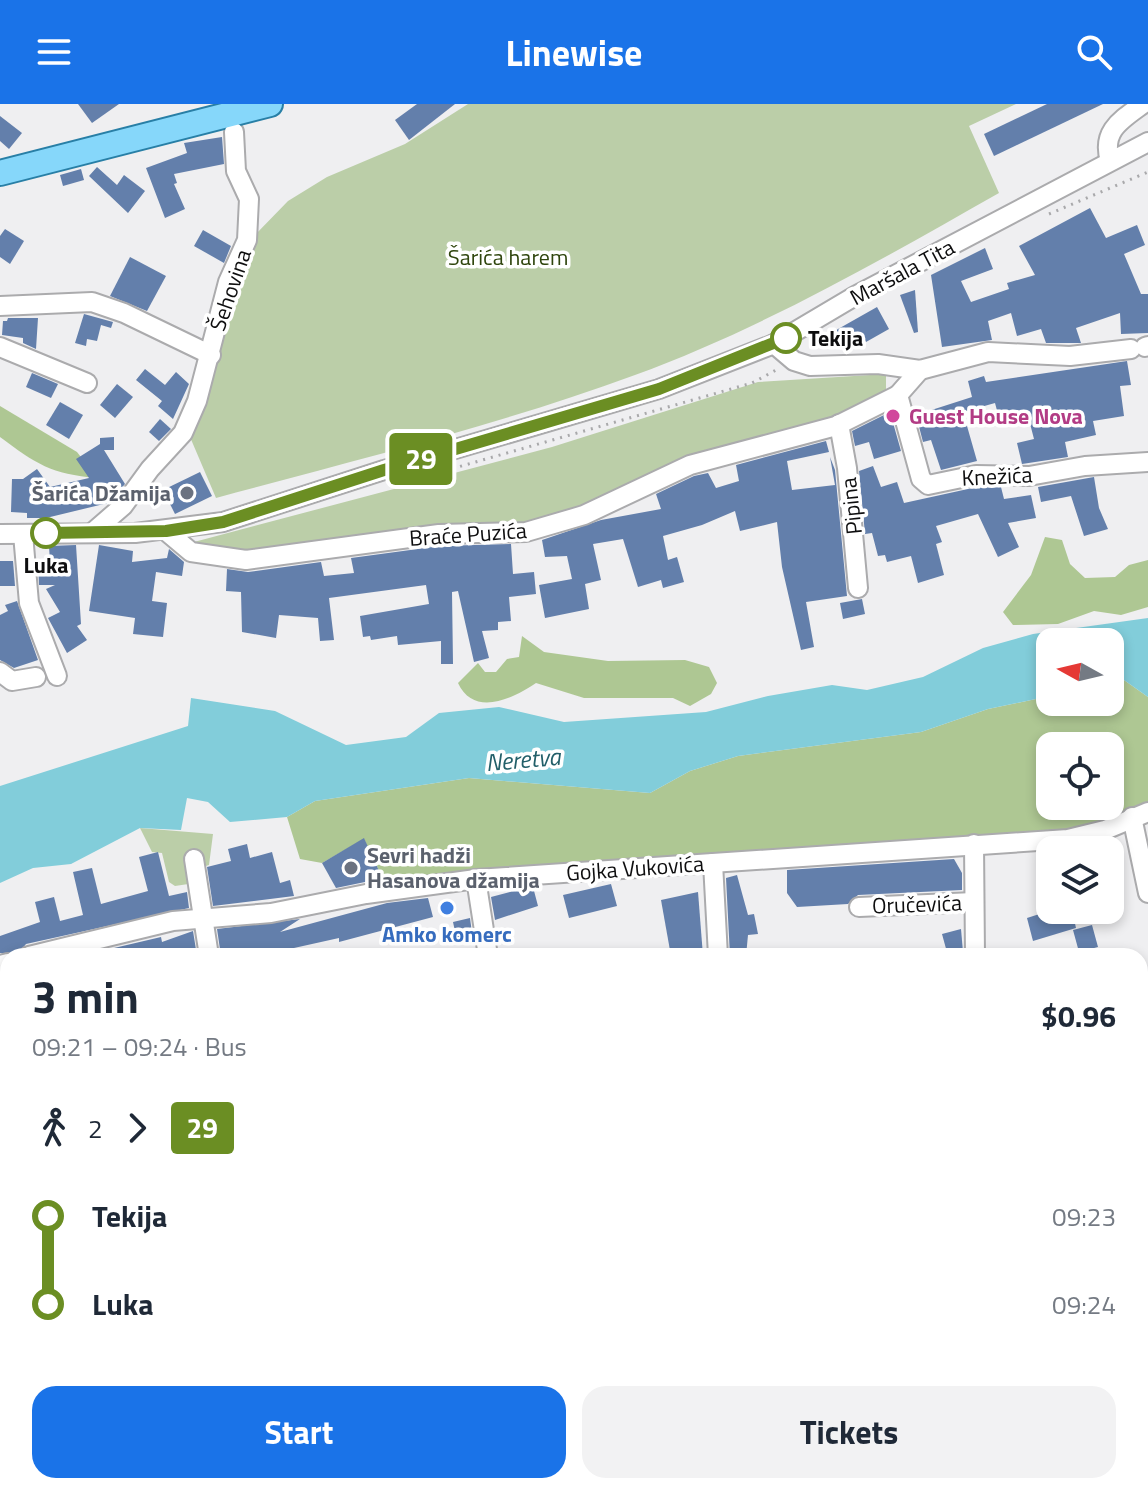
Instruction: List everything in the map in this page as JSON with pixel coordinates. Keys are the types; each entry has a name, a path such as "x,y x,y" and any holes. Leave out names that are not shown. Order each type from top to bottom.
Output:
{"main road":[{"path":"0,173 270,104"}],"street":[{"path":"1110,161 1107,138 1114,126 1143,104"},
{"name":"Šehovina","path":"93,532 123,506 150,469 183,433 211,355 228,282 247,240 249,199 236,171 234,132"},
{"name":"Maršala Tita","path":"0,534 166,531 231,520 384,470 659,389 774,344 855,296 1148,142"},
{"name":"Šehovina","path":"0,306 92,302 124,313 211,355"},
{"path":"774,344 794,361 810,366 878,364 920,370 988,352 1070,356 1141,347"},
{"path":"0,347 87,383"},
{"path":"898,395 920,370"},
{"name":"Braće Puzića","path":"166,531 191,552 246,560 439,534 526,532 584,515 690,465 839,424 898,395"},
{"name":"Knežića","path":"898,395 921,479 928,485 976,475 1029,476 1085,466 1148,462"},
{"name":"Pipina","path":"839,424 847,468 858,588"},
{"path":"23,534 29,603 57,676"},
{"path":"0,672 12,681 36,677"},
{"path":"1140,815 1148,893"},
{"name":"Gojka Vukovića","path":"62,948 173,921 271,913 366,894 476,879 1068,839 1105,830 1140,815"},
{"name":"Oručevića","path":"974,844 975,948"},
{"path":"194,859 208,948"},
{"path":"713,863 718,948"},
{"path":"476,879 487,948"},
{"name":"Oručevića","path":"859,907 974,902"}],"path":[{"path":"437,473 752,383 794,361"}],"green space":[{"name":"Šarića harem","path":"468,104 1016,104 969,126 999,193 866,268 775,314 683,356 584,393 427,441 216,498 190,437 250,240 288,201 327,177 405,144"},
{"path":"886,374 886,394 834,422 529,528 264,552 197,550 194,542 552,447 758,382"},
{"path":"0,406 77,452 97,478 68,474 45,466 0,437"},
{"path":"1045,537 1062,540 1070,564 1085,578 1115,577 1129,565 1148,560 1148,607 1121,615 1094,611 1058,624 1013,625 1003,612 1031,575"},
{"path":"522,636 544,652 608,661 685,660 709,667 717,683 711,694 690,706 673,698 584,698 536,683 495,702 474,700 465,694 458,683 478,663 485,672 496,672 507,659 519,657"},
{"path":"1124,680 1148,697 1148,812 1105,830 382,892 380,873 364,839 322,863 300,859 287,817 315,801 469,778 650,793 690,771 738,756 921,732 988,709 1036,699 1036,716 1124,716"},
{"path":"140,828 213,834 209,865 200,868 195,883 175,886 169,882 162,853 152,852"}],"water":[{"path":"1148,618 1148,697 1124,680 1124,628 1076,628"},
{"name":"Neretva","path":"1036,634 1036,699 988,709 921,732 738,756 690,771 650,793 469,778 315,801 287,817 230,822 208,802 187,798 181,830 140,828 71,864 33,868 0,883 0,786 188,726 191,698 275,711 346,745 406,737 439,713 499,707 564,722 706,712 768,696 832,685 867,690 923,677 983,648"}],"building":[{"path":"78,104 119,104 92,123"},
{"path":"417,104 455,104 409,140 395,120"},
{"path":"1047,104 1103,104 994,156 984,134"},
{"path":"0,116 22,133 9,149 0,141"},
{"path":"222,137 224,164 174,174 177,183 174,184 185,209 165,218 146,168 187,153 184,143"},
{"path":"97,167 117,185 124,175 145,191 128,213 89,176"},
{"path":"81,169 84,180 63,186 60,175"},
{"path":"1090,208 1106,238 1137,225 1145,245 1124,254 1141,294 1148,294 1148,333 1121,334 1120,313 1076,328 1081,343 1046,343 1041,329 1017,336 1011,313 988,321 992,340 942,347 931,275 985,248 993,269 961,281 971,302 1009,289 1007,283 1035,275 1019,246"},
{"path":"5,229 24,241 10,264 0,257 0,236"},
{"path":"203,230 231,246 224,263 194,246"},
{"path":"130,257 166,276 147,311 110,296"},
{"path":"915,290 918,332 914,333 900,295"},
{"path":"877,307 889,329 866,342 863,336 840,348 831,333"},
{"path":"84,314 113,322 111,328 101,325 97,341 87,339 86,346 75,343"},
{"path":"8,318 38,318 36,349 23,343 23,338 2,335 3,321"},
{"path":"1127,361 1131,385 1120,386 1124,416 1093,421 1096,435 1065,442 1068,457 1022,464 1017,443 1034,439 1027,412 999,418 995,403 963,412 977,461 941,470 931,440 923,442 916,415 972,397 968,381 984,376 986,382"},
{"path":"145,369 165,385 176,372 189,384 173,419 158,406 162,401 136,380"},
{"path":"32,373 58,384 51,398 26,387"},
{"path":"117,384 133,397 115,418 100,405"},
{"path":"60,402 83,415 69,439 46,425"},
{"path":"890,412 901,451 874,459 869,442 855,446 852,431"},
{"path":"160,419 171,429 159,441 149,432"},
{"path":"114,437 114,450 104,450 125,484 108,503 46,518 27,518 27,513 11,512 12,479 23,479 37,469 50,487 89,478 76,459 100,444 100,438"},
{"path":"826,441 829,452 787,461 792,490 835,485 830,457 835,470 847,596 806,602 814,647 801,650 782,567 777,522 740,531 735,511 702,525 663,536 668,560 677,557 684,582 663,588 661,580 638,587 623,539 593,544 601,580 585,584 589,609 545,618 539,585 572,579 567,556 545,557 542,540 601,520 661,509 656,494 694,476 708,473 716,488 739,481 736,465"},
{"path":"873,466 881,487 897,482 904,503 977,487 1001,487 1004,499 1031,495 1036,518 1008,523 1019,547 998,557 978,514 936,526 942,542 936,544 944,575 918,583 911,556 887,562 885,555 878,556 872,533 865,534 859,471"},
{"name":"Šarića Džamija","path":"200,472 212,496 175,514 163,490"},
{"path":"1094,477 1099,508 1108,529 1084,536 1071,496 1041,502 1038,487"},
{"path":"511,544 513,574 534,572 536,594 509,597 511,621 498,622 498,630 482,631 489,658 474,662 458,591 452,592 453,664 441,664 441,641 398,645 397,636 371,640 370,636 363,637 360,616 429,604 426,585 329,598 334,640 320,641 318,618 279,615 276,638 242,632 241,592 226,591 227,569 248,572 321,562 324,576 354,573 351,558 440,546"},
{"path":"76,545 81,624 77,626 87,640 67,653 48,618 60,612 46,589 55,585 39,585 38,564 50,562 49,546"},
{"path":"99,545 133,551 132,562 167,558 169,549 184,562 182,576 156,572 152,601 167,603 163,637 133,634 135,618 89,611"},
{"path":"0,561 13,561 15,586 0,586"},
{"path":"862,599 865,614 843,619 840,603"},
{"path":"17,601 38,660 14,668 0,660 0,615 8,611 5,605"},
{"name":"Sevri hadži Hasanova džamija","path":"364,838 380,873 365,882 336,888 322,863"},
{"path":"247,844 250,858 272,852 280,883 290,880 294,896 213,906 207,867 231,861 228,849"},
{"path":"158,852 169,896 187,892 189,908 26,944 23,948 0,948 0,936 40,922 35,902 54,897 60,921 83,915 73,872 92,868 101,904 148,891 139,857"},
{"path":"954,859 962,873 962,890 858,895 848,904 797,907 787,893 787,870"},
{"path":"737,875 748,915 754,914 758,934 748,935 747,948 730,948 726,878"},
{"path":"611,884 617,906 569,918 563,895"},
{"path":"533,887 538,906 495,920 491,897 514,891 514,888"},
{"path":"698,892 702,948 670,948 661,900"},
{"path":"428,898 433,917 339,942 339,938 294,948 220,948 217,929 300,919 280,932 387,903"},
{"path":"1036,915 1036,924 1075,924 1076,928 1033,941 1027,918"},
{"path":"470,918 473,941 458,945 453,922"},
{"path":"1092,925 1098,947 1078,948 1073,930"},
{"path":"961,929 963,948 946,948 942,934"},
{"path":"193,931 196,948 114,948 161,937 162,942"}],"bus line":[{"name":"29","path":"46,533 135,533 223,522 384,470 659,389 786,338"}],"place":[{"name":"Tekija","path":"786,338"},
{"name":"Guest House Nova","path":"893,416"},
{"name":"Šarića Džamija","path":"187,493"},
{"name":"Luka","path":"46,533"},
{"name":"Sevri hadži Hasanova džamija","path":"351,868"},
{"name":"Amko komerc","path":"447,908"}]}
